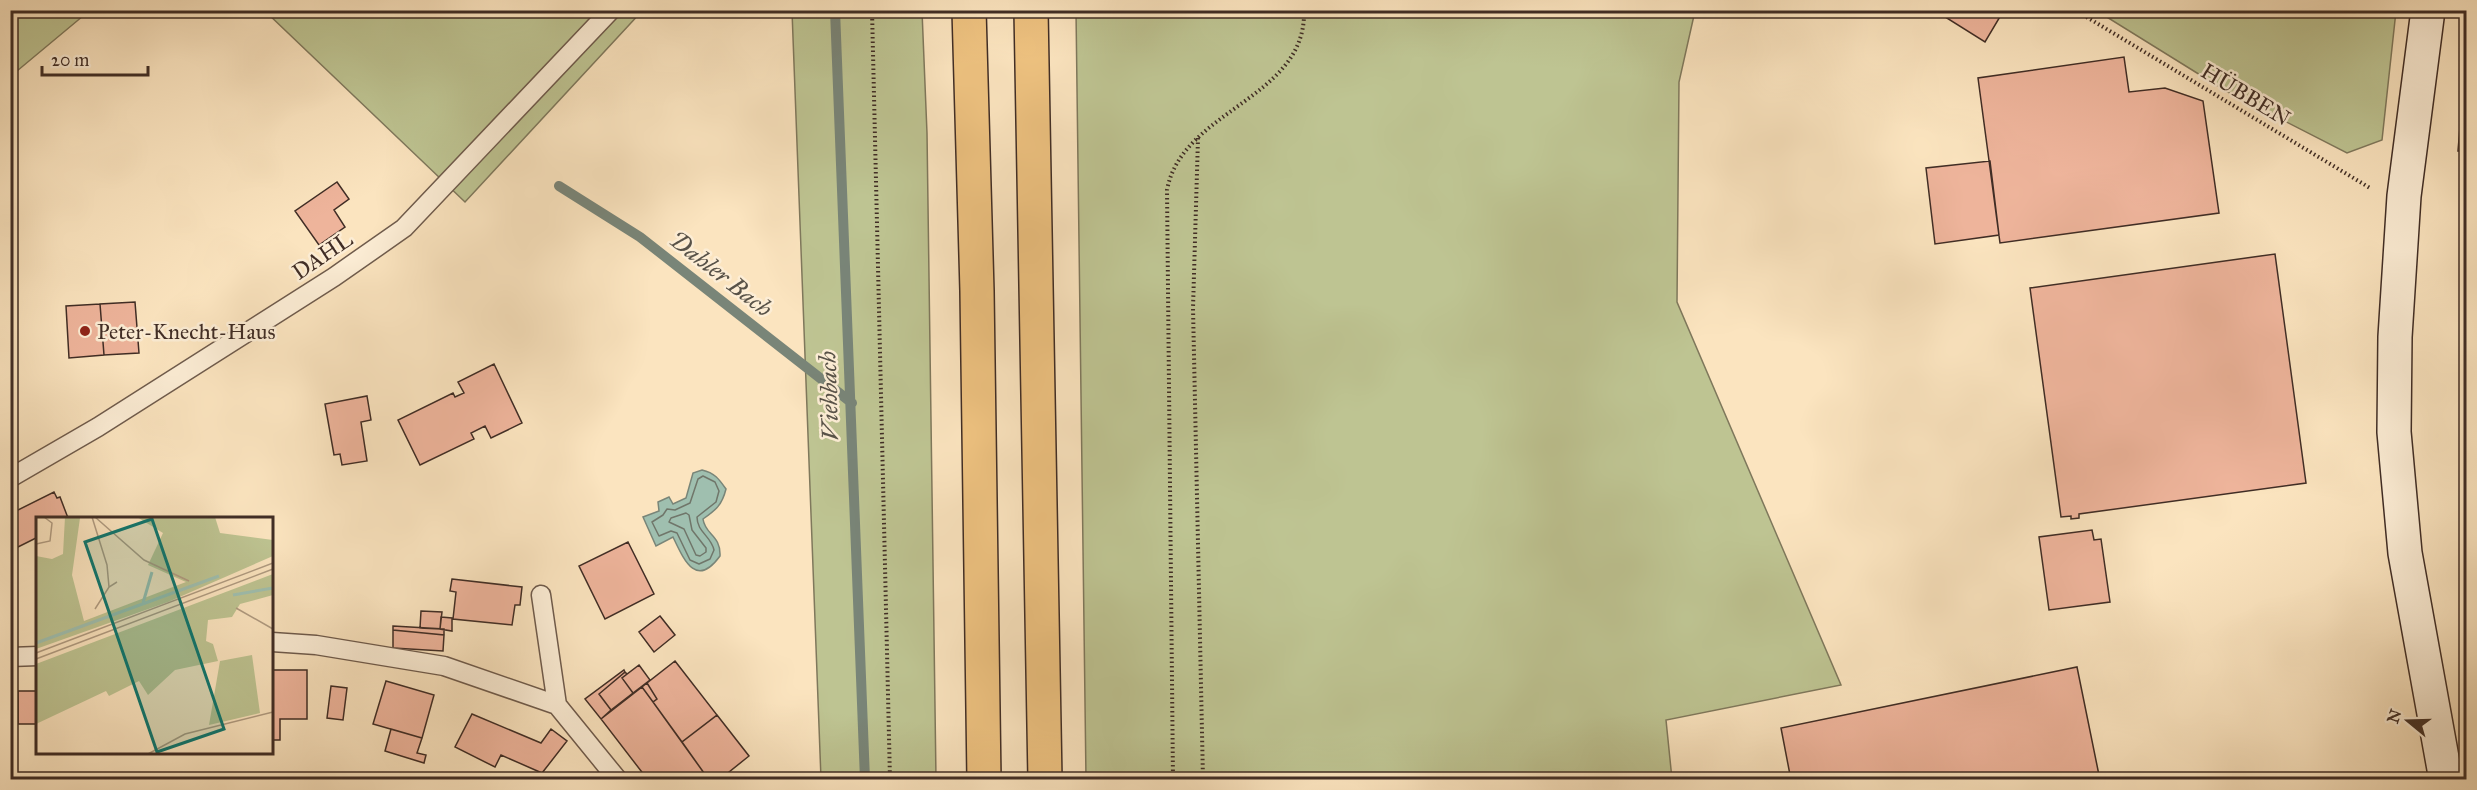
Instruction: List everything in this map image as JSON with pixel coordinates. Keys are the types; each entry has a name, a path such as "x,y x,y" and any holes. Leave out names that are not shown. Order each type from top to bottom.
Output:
{"highway":[{"path":"969,10 977,291 984,780"},
{"path":"1031,10 1045,780"}],"main road":[{"path":"2428,10 2404,196 2395,337 2394,432 2405,553 2446,780"}],"lane":[{"name":"DAHL","path":"10,478 118,415 334,277 404,228 611,10"},
{"path":"541,595 557,705 618,780"},
{"path":"273,642 316,645 444,666 557,705"},
{"path":"10,657 36,656"}],"path":[{"path":"872,10 890,780"},
{"path":"1173,780 1167,190 1170,174 1179,158 1198,138 1287,65 1298,48 1305,25 1304,10"},
{"name":"HÜBBEN","path":"2075,10 2375,191 2404,196"},
{"path":"1198,138 1193,308 1203,780"}],"green space":[{"path":"11,10 89,10 89,11 11,76"},
{"path":"265,11 642,11 465,202"},
{"path":"792,11 922,11 927,133 936,779 821,779"},
{"path":"1076,11 1695,11 1679,82 1677,302 1841,685 1666,720 1672,779 1086,779"},
{"path":"2097,11 2396,11 2382,140 2347,153 2226,91"}],"water":[{"path":"702,470 716,477 726,489 718,507 703,519 707,529 716,539 720,556 712,566 697,571 686,562 673,537 656,546 643,517 659,511 658,502 669,497 673,504 686,498 693,473"}],"building":[{"path":"1934,10 2004,10 1985,42"},
{"path":"2124,57 2129,92 2165,88 2203,101 2219,213 2000,243 1978,78"},
{"path":"2462,104 2466,105 2466,151 2458,151"},
{"path":"1990,161 1999,235 1935,244 1926,168"},
{"path":"337,182 349,199 334,210 345,227 319,245 295,211"},
{"path":"2275,254 2306,483 2079,514 2079,518 2061,517 2030,288"},
{"path":"135,302 139,353 104,355 100,304"},
{"name":"Peter-Knecht-Haus","path":"100,304 104,355 69,358 66,306"},
{"path":"494,364 522,423 491,438 485,426 471,433 474,439 420,465 398,420 453,393 455,397 464,393 458,382"},
{"path":"367,396 371,420 361,422 367,461 342,465 340,454 334,455 325,404"},
{"path":"54,492 57,498 60,497 68,517 36,517 36,538 10,551 10,514"},
{"path":"2092,530 2094,540 2101,539 2110,602 2049,610 2039,537"},
{"path":"628,542 654,594 605,619 579,566"},
{"path":"452,579 522,587 520,605 515,605 512,625 453,619 456,592 450,591"},
{"path":"421,611 442,612 440,629 420,628"},
{"path":"660,616 675,635 654,652 639,632"},
{"path":"441,617 452,618 452,631 440,629"},
{"path":"393,626 444,629 444,635 393,630"},
{"path":"393,630 444,635 443,651 393,648"},
{"path":"675,661 717,715 682,742 653,702 657,699 647,683"},
{"path":"639,665 650,680 633,693 622,678"},
{"path":"2077,667 2100,780 1791,780 1781,728"},
{"path":"273,670 307,670 307,719 280,719 280,740 273,740"},
{"path":"624,670 625,672 599,694 611,710 601,719 585,699"},
{"path":"625,672 627,674 622,678 633,693 611,710 599,694"},
{"path":"386,681 434,695 422,738 373,724"},
{"path":"647,683 657,699 653,702 642,687"},
{"path":"331,686 347,688 343,720 327,718"},
{"path":"642,687 709,780 648,780 601,719"},
{"path":"18,691 36,691 36,724 18,724"},
{"path":"472,714 541,743 551,729 567,741 542,773 501,755 495,767 455,747"},
{"path":"717,715 749,756 719,780 709,780 682,742"},
{"path":"391,729 422,738 417,753 426,755 424,763 385,751"}],"waterway":[{"name":"Viehbach","path":"835,10 865,780"},
{"name":"Dahler Bach","path":"559,186 640,237 852,403"}],"place":[{"name":"Peter-Knecht-Haus","path":"85,331"}]}
